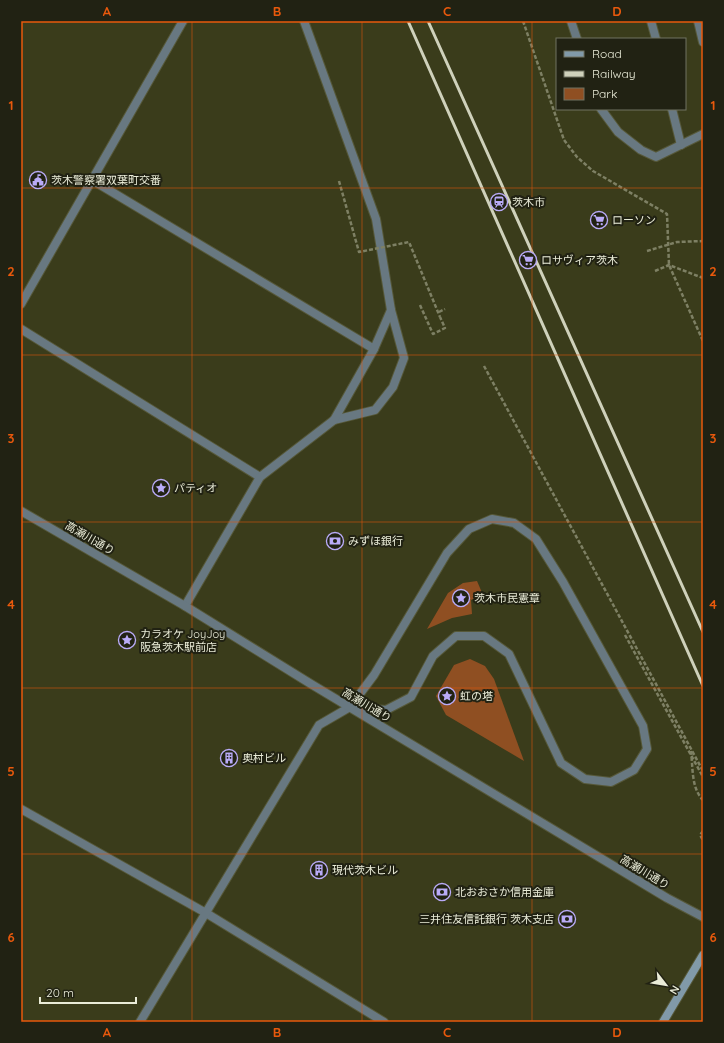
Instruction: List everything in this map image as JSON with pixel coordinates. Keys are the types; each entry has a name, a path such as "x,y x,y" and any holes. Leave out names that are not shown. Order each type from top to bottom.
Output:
{"main road":[{"path":"663,1022 703,956"}],"street":[{"path":"21,304 183,21"},
{"path":"304,21 376,219 391,310 404,358 393,387 374,410 334,420"},
{"path":"571,21 576,38"},
{"path":"651,21 656,38"},
{"path":"698,21 703,42"},
{"path":"602,110 618,132 641,150 656,157 703,134"},
{"path":"672,110 681,145"},
{"path":"92,180 374,349"},
{"path":"185,606 260,477 334,420 374,349 391,310"},
{"path":"21,329 260,477"},
{"name":"高瀬川通り","path":"21,511 185,606 311,684 667,898 703,917"},
{"path":"140,1022 319,725 350,707 374,675 448,553 469,529 492,519 514,522 536,539 563,582 644,726 647,750 634,770 611,782 585,779 561,763 509,654 484,636 456,636 444,646 433,656 411,697 386,710 350,707"},
{"path":"21,809 206,913 384,1022"}],"path":[{"path":"523,21 564,140 577,157 593,171 667,214 669,266 703,341"},
{"path":"339,181 359,252 409,242 445,328 432,334 420,305"},
{"path":"647,251 677,242 703,241"},
{"path":"655,271 669,266 703,278"},
{"path":"439,312 445,309"},
{"path":"484,366 703,771"},
{"path":"625,635 703,777"},
{"path":"691,750 694,784 699,796 703,800"},
{"path":"703,831 700,835 703,840"}],"green space":[{"path":"477,581 483,595 471,600 472,614 452,618 427,629 448,593 463,583"},
{"path":"470,659 485,666 494,679 524,761 446,715 436,696 454,665"}],"railway":[{"path":"408,21 703,686"},
{"path":"428,21 703,632"}],"place":[{"name":"茨木警察署双葉町交番","path":"38,180"},
{"name":"茨木市","path":"499,202"},
{"name":"ローソン","path":"599,220"},
{"name":"ロサヴィア茨木","path":"528,260"},
{"name":"パティオ","path":"161,488"},
{"name":"みずほ銀行","path":"335,541"},
{"name":"茨木市民憲章","path":"461,598"},
{"name":"カラオケ JoyJoy 阪急茨木駅前店","path":"127,640"},
{"name":"虹の塔","path":"447,696"},
{"name":"奥村ビル","path":"229,758"},
{"name":"現代茨木ビル","path":"319,870"},
{"name":"北おおさか信用金庫","path":"442,892"},
{"name":"三井住友信託銀行 茨木支店","path":"567,919"}]}
